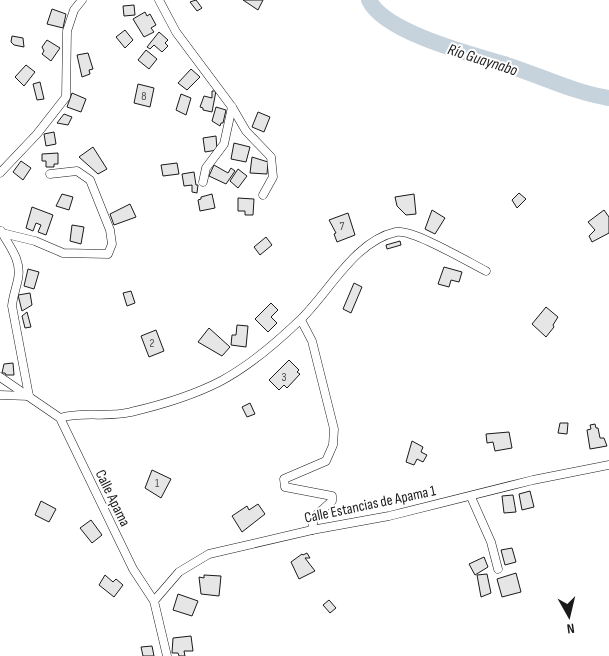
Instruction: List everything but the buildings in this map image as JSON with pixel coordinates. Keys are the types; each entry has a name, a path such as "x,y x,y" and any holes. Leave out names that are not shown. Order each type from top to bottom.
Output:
{"street":[{"path":"0,173 36,134 66,97 67,31 74,10 82,0"},
{"path":"158,0 176,32 232,107 246,132 262,145 271,157 273,177 263,195"},
{"path":"203,182 206,168 224,144 232,107"},
{"path":"1,231 35,240 63,253 108,254 112,244 110,230 90,180 77,171 50,174"},
{"path":"0,395 29,396 12,306 19,269 16,256 1,231"},
{"path":"60,418 73,414 129,413 190,394 221,380 270,346 301,320 351,260 376,241 397,232 415,235 486,271"},
{"path":"301,320 312,341 334,429 333,445 326,461 284,479 285,486 332,496 332,501 314,517 312,530"},
{"name":"Calle Apama","path":"0,377 60,418 133,569 154,601 166,656"},
{"name":"Calle Estancias de Apama 1","path":"154,601 179,572 209,554 312,530 389,516 533,480 609,466"},
{"path":"471,497 491,542 498,569"}],"waterway":[{"name":"Río Guaynabo","path":"369,0 378,12 409,32 450,48 517,68 569,88 609,98"}]}
